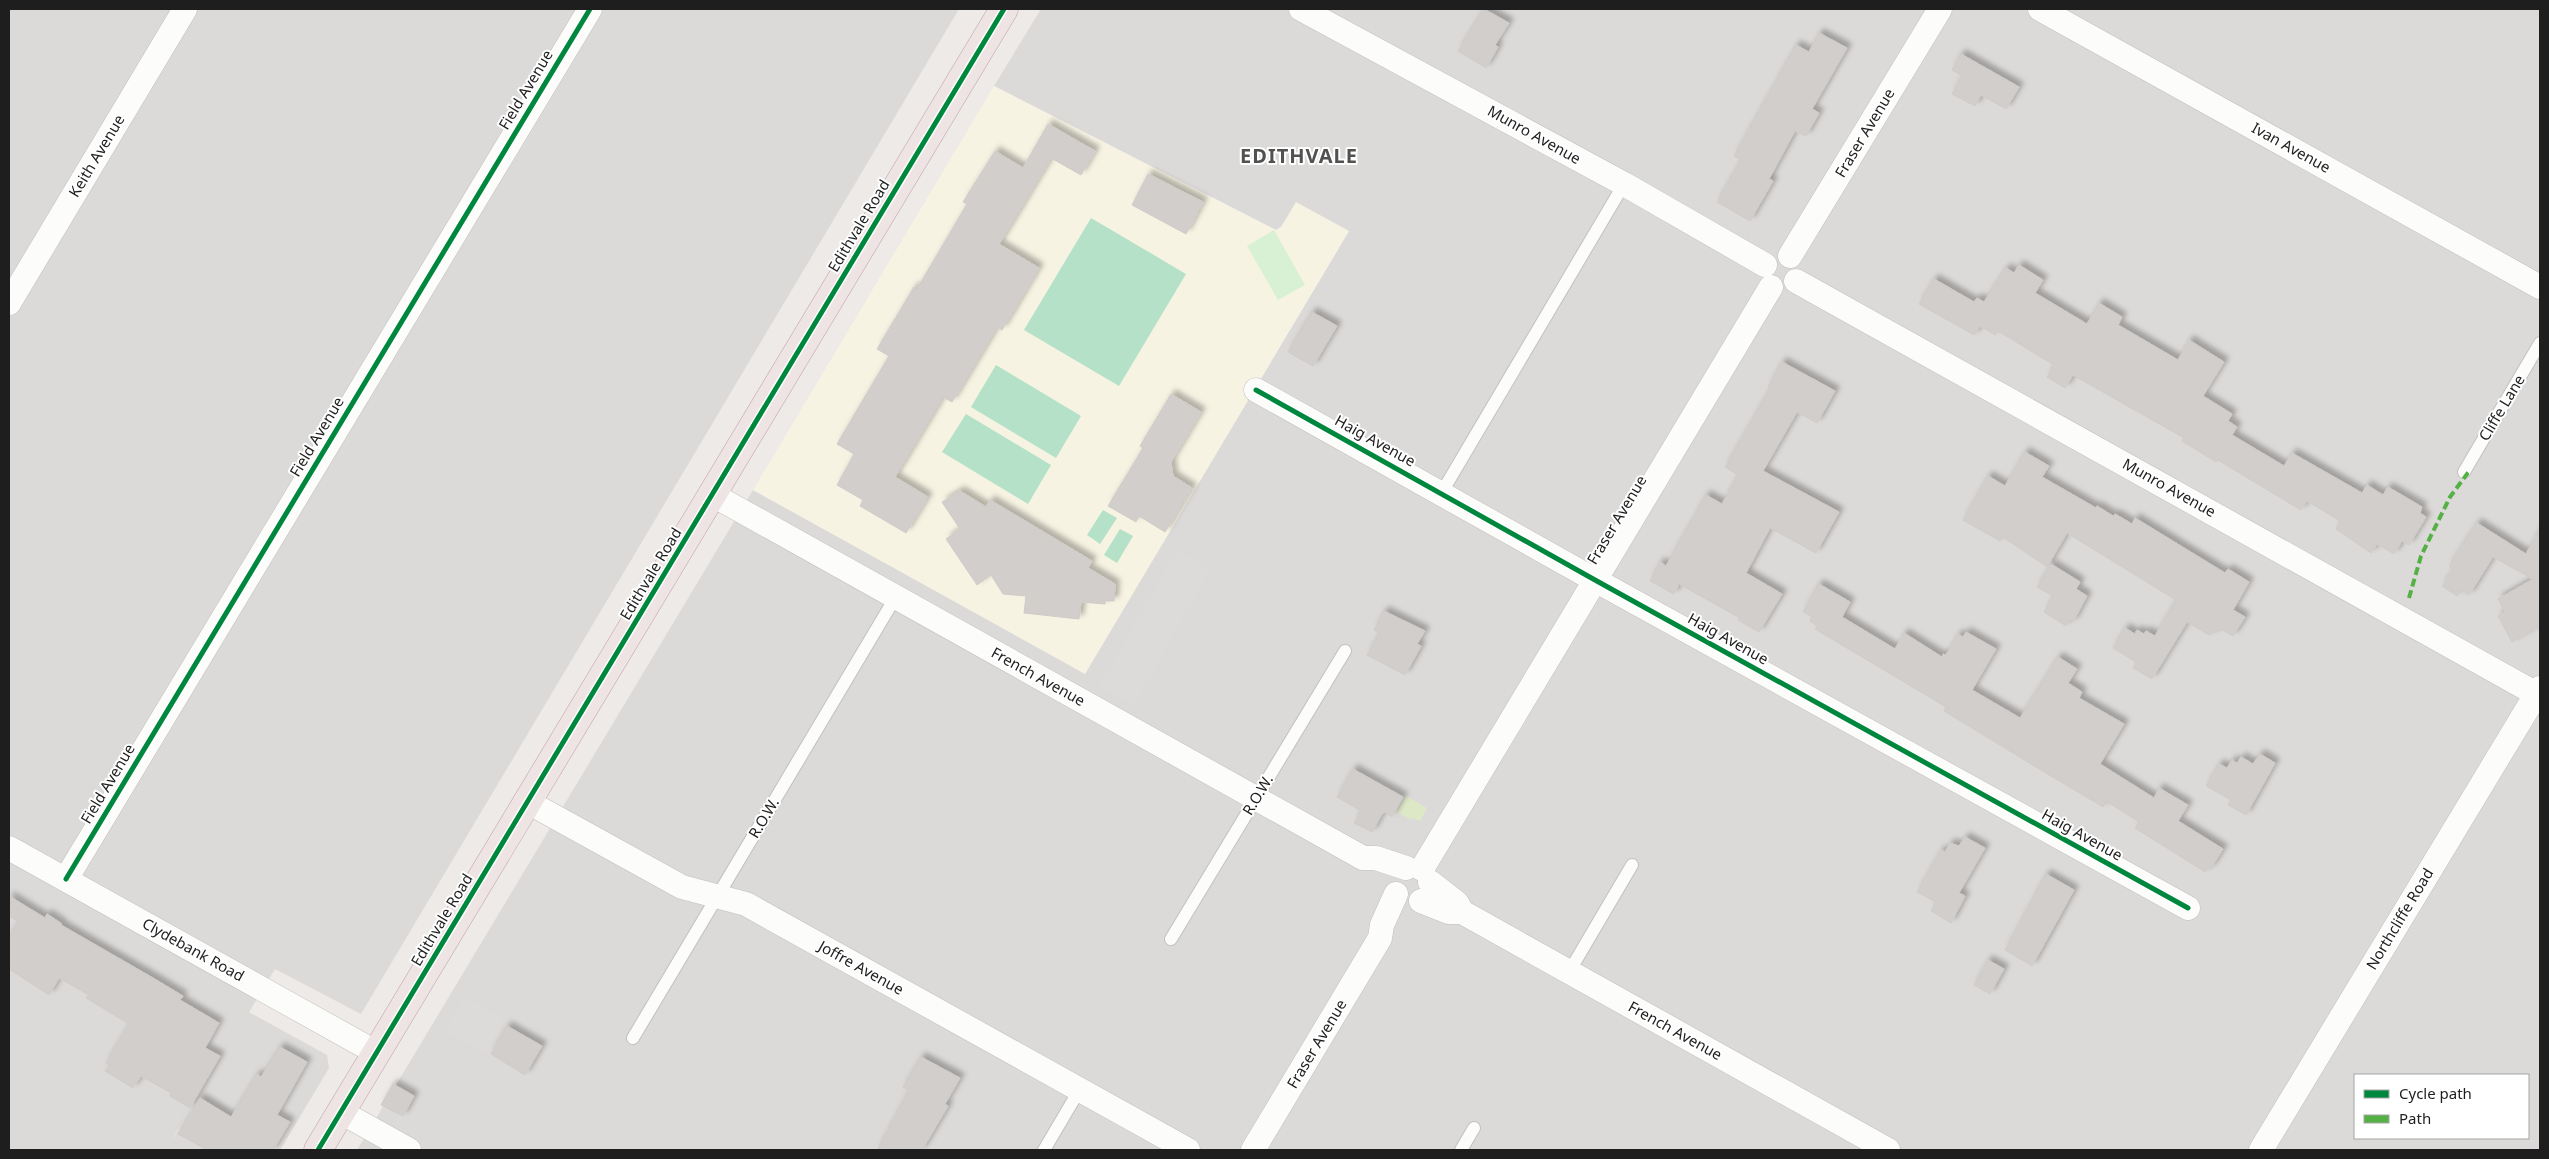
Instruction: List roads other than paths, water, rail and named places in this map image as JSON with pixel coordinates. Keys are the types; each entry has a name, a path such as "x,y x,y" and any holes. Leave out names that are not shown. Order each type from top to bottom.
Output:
{"highway":[{"name":"Edithvale Road","path":"318,1150 1004,9"}],"street":[{"name":"Keith Avenue","path":"9,303 186,9"},
{"name":"Field Avenue","path":"66,879 590,9"},
{"name":"Munro Avenue","path":"1301,9 1624,184 1765,265"},
{"name":"Fraser Avenue","path":"1790,256 1940,9"},
{"name":"Ivan Avenue","path":"2040,9 2540,287"},
{"path":"1775,255 1790,256 1799,269 1794,285 1784,290 1771,288 1764,278 1765,265 1775,255"},
{"name":"Munro Avenue","path":"1796,281 2539,693"},
{"name":"Fraser Avenue","path":"1253,1150 1380,938 1382,925 1412,886 1771,288"},
{"name":"Haig Avenue","path":"1256,390 2188,908"},
{"name":"French Avenue","path":"713,495 1363,858 1367,868 1412,886 1449,912 1462,912 1888,1150"},
{"name":"Northcliffe Road","path":"2261,1150 2539,693"},
{"name":"Joffre Avenue","path":"528,802 677,885 694,892 746,904 1188,1150"},
{"name":"Clydebank Road","path":"9,848 377,1053"},
{"path":"341,1112 409,1150"}],"lane":[{"path":"1442,492 1624,184"},
{"name":"Cliffe Lane","path":"2464,472 2540,343"},
{"name":"R.O.W.","path":"632,1038 895,598"},
{"name":"R.O.W.","path":"1171,940 1345,651"},
{"path":"1569,972 1632,865"},
{"path":"1044,1150 1080,1089"},
{"path":"1461,1150 1474,1128"}],"district":[{"name":"EDITHVALE","path":"1299,156"}]}
